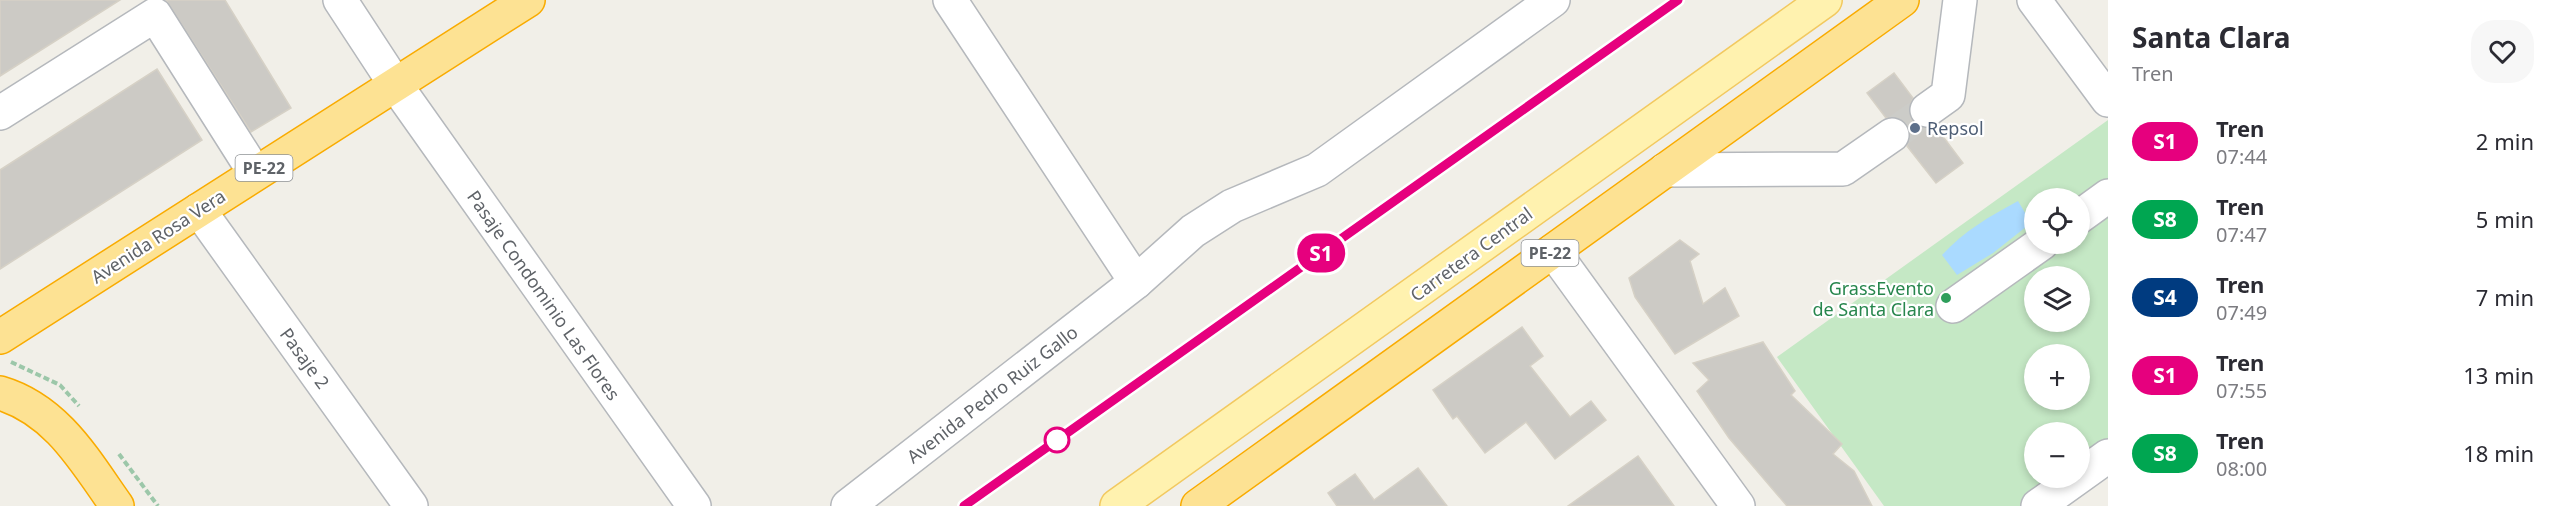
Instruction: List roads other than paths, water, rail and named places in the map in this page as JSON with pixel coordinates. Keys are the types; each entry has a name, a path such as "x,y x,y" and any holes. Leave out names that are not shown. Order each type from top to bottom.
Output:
{"highway":[{"name":"Avenida Rosa Vera","path":"0,337 528,0"},
{"name":"PE-22","path":"1198,506 1902,0"},
{"path":"0,393 28,405 66,434 117,506"}],"main road":[{"name":"Carretera Central","path":"1117,506 1825,0"}],"street":[{"name":"Pasaje Condominio Las Flores","path":"340,0 394,84 694,506"},
{"path":"950,0 1136,282"},
{"name":"Avenida Pedro Ruiz Gallo","path":"848,506 1136,282 1193,231 1232,206 1317,170 1553,0"},
{"path":"1927,110 1948,95 1960,0"},
{"path":"2034,0 2108,99"},
{"path":"0,113 155,15 255,173"},
{"path":"1665,170 1843,169 1892,135"},
{"path":"2090,209 2108,196"},
{"name":"Pasaje 2","path":"199,210 411,506"},
{"path":"1553,251 1738,506"},
{"path":"1953,306 2026,254"},
{"path":"2038,506 2108,456"}],"water":[{"path":"2018,201 2024,211 2024,229 1993,253 1957,275 1942,255 1959,239 1997,212"}],"tunnel":[{"path":"1892,135 1927,110"}],"railway":[{"path":"964,506 1678,0"}],"train":[{"name":"S1","path":"964,506 1678,0"}],"place":[{"name":"Repsol","path":"1915,128"},
{"name":"GrassEvento de Santa Clara","path":"1946,298"}]}
